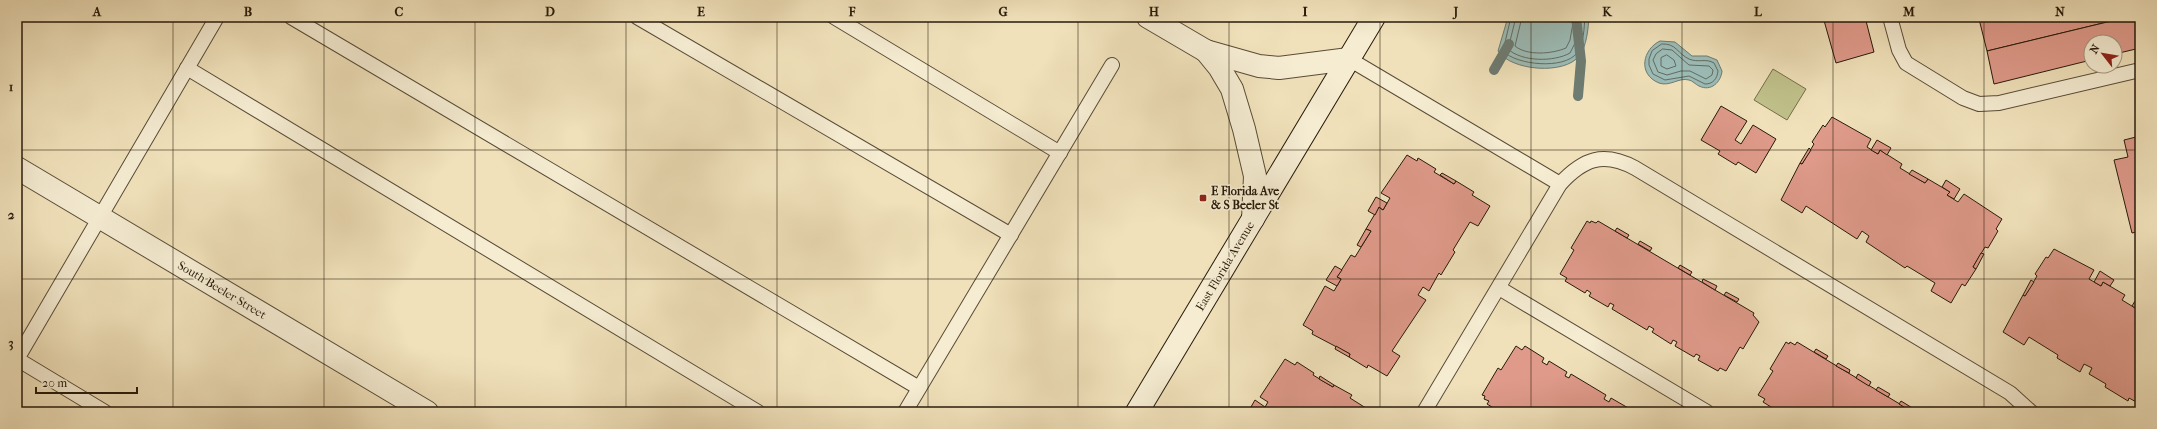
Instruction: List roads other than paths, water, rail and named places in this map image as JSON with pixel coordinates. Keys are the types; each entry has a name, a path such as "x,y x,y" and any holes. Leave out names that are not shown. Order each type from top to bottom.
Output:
{"street":[{"path":"1148,17 1206,51 1259,66 1279,68 1349,59"},
{"name":"East Florida Avenue","path":"1137,412 1374,17"},
{"path":"1206,51 1219,67 1232,89 1244,129 1255,176 1253,219"},
{"name":"South Beeler Street","path":"17,168 427,412"}],"lane":[{"path":"105,412 17,359 217,17"},
{"path":"291,17 919,388"},
{"path":"637,17 1011,235"},
{"path":"834,17 1060,152"},
{"path":"1890,17 1899,50 1904,62 1963,98 1979,104 1999,103 2140,70"},
{"path":"1349,59 1560,184"},
{"path":"905,412 1112,65"},
{"path":"187,68 758,412"},
{"path":"1424,412 1560,184 1571,172 1586,162 1605,158 1622,161 2010,393 2031,412"},
{"path":"1498,288 1707,412"}],"water":[{"path":"1508,17 1589,17 1587,37 1582,52 1572,62 1551,68 1538,68 1514,63 1505,58 1498,51"},
{"path":"1660,41 1675,42 1692,56 1707,56 1717,60 1722,71 1720,79 1715,85 1708,88 1703,88 1692,81 1685,79 1663,84 1652,79 1647,74 1645,68 1646,55 1654,45"}],"waterway":[{"path":"1576,17 1581,61 1578,96"},
{"path":"1494,70 1509,44"}],"place":[{"name":"E Florida Ave & S Beeler St","path":"1203,198"}]}
